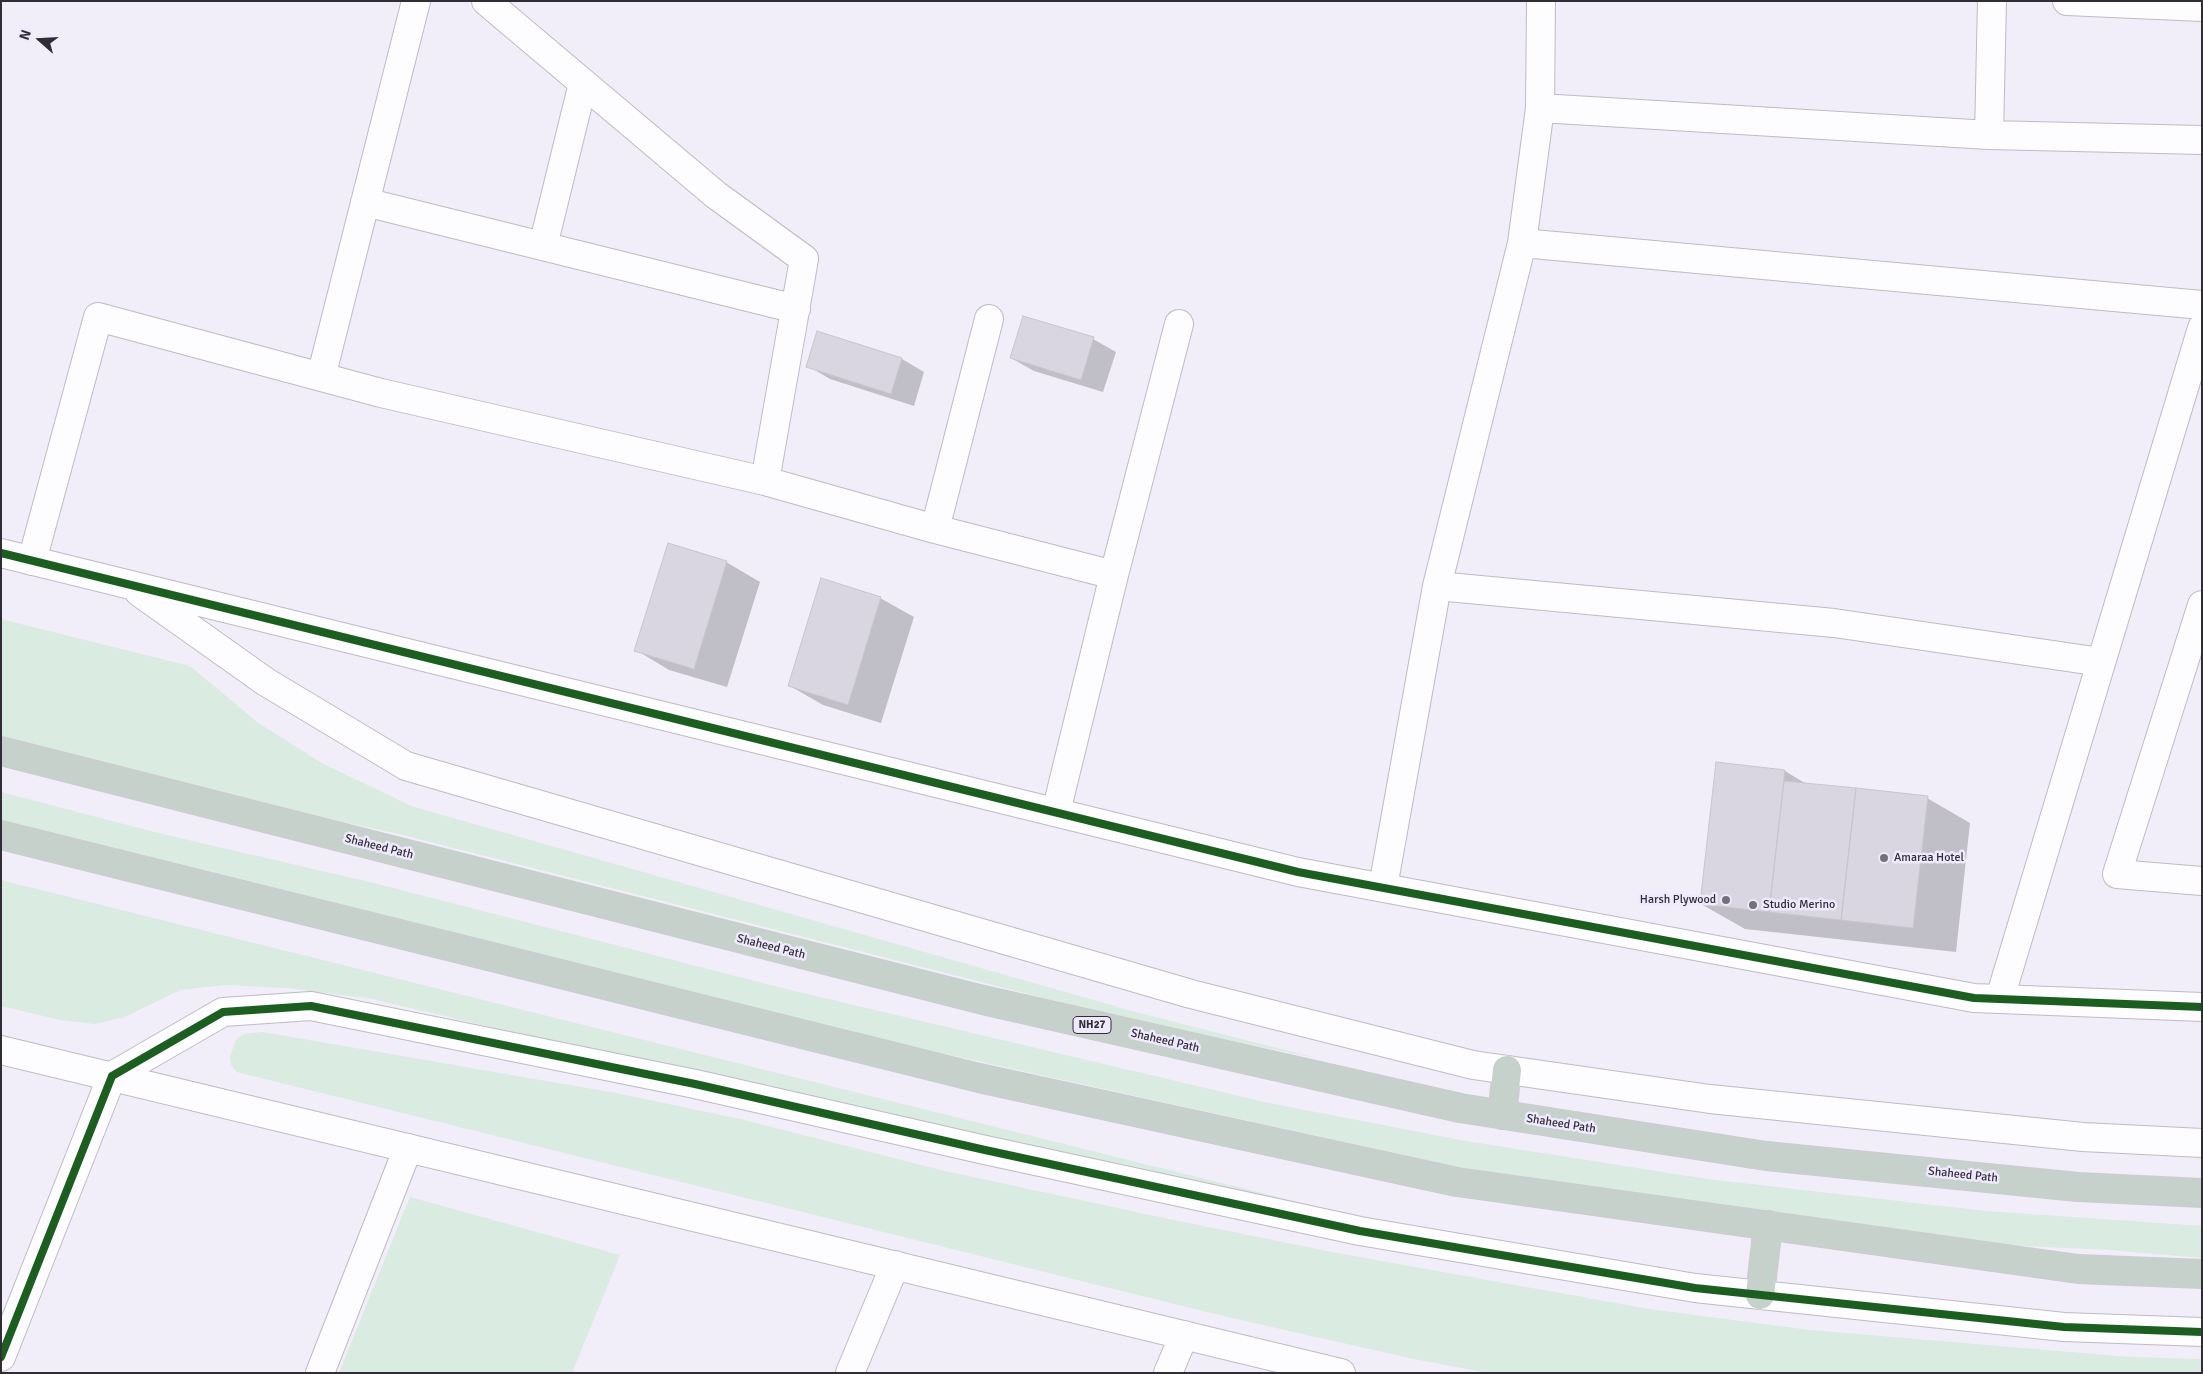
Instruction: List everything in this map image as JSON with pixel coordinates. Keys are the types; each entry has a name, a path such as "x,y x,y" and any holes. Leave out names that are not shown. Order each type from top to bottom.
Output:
{"highway":[{"name":"Shaheed Path","path":"1,751 983,1000 1460,1108 1766,1156 2078,1187 2202,1193"},
{"path":"1,835 979,1078 1457,1182 2078,1269 2202,1274"},
{"path":"1502,1115 1508,1070"},
{"path":"1760,1295 1768,1225"}],"street":[{"path":"321,377 416,1"},
{"path":"486,1 716,195 804,259 765,481"},
{"path":"1383,887 1437,586 1522,242 1540,108 1541,1"},
{"path":"1989,135 1992,1"},
{"path":"2067,1 2202,6"},
{"path":"543,246 584,83"},
{"path":"1540,108 1989,135 2202,140"},
{"path":"365,202 796,309"},
{"path":"1522,242 2202,305"},
{"path":"32,560 98,317 391,395 765,481 935,529 1114,575"},
{"path":"935,529 989,319"},
{"path":"1056,812 1114,575 1179,324"},
{"path":"2000,998 2202,328"},
{"path":"1,553 1298,872 1964,996 2202,1008"},
{"path":"128,584 266,682 406,766 1191,994 1473,1065 1720,1100 2083,1137 2202,1143"},
{"path":"1437,586 1834,623 2101,662"},
{"path":"2202,605 2118,874 2202,881"},
{"path":"1,1357 112,1076 222,1012 310,1006 695,1084 985,1150 1360,1231 1695,1288 2064,1327 2202,1332"},
{"path":"1,1050 1341,1373"},
{"path":"320,1373 408,1148"},
{"path":"850,1373 895,1265"},
{"path":"1168,1373 1184,1335"}],"green space":[{"path":"1,619 190,666 257,722 320,762 411,806 1132,1011 1320,1059 1131,1020 399,834 305,814 1,738"},
{"path":"1,792 158,833 378,884 786,989 1269,1103 1466,1141 1707,1179 1986,1211 2202,1226 2202,1258 2109,1250 1981,1244 1707,1208 1458,1167 777,1017 1,822"},
{"path":"1,880 1351,1215 495,1028 372,999 288,988 225,985 180,990 125,1017 95,1024 60,1020 1,1006"},
{"path":"263,1032 616,1093 740,1119 945,1171 1169,1219 1337,1253 1649,1309 1810,1330 2129,1357 2202,1359 2202,1373 1488,1373 1414,1359 1223,1316 237,1072 231,1065 230,1057 236,1040 243,1034"},
{"path":"410,1197 620,1255 572,1373 339,1373"}],"building":[{"path":"1023,316 1094,337 1081,380 1010,358"},
{"path":"817,331 902,358 891,394 806,367"},
{"path":"668,543 727,561 694,669 634,651"},
{"path":"821,578 881,597 848,705 788,686"},
{"path":"1716,762 1785,770 1769,912 1700,904"},
{"path":"1784,781 1856,788 1841,920 1769,912"},
{"name":"Amaraa Hotel","path":"1856,788 1928,796 1913,928 1841,920"}],"cycle path":[{"path":"1,553 1298,872 1974,998 2202,1007"},
{"path":"1,1357 112,1076 223,1012 311,1006 695,1084 985,1150 1360,1231 1695,1288 2064,1327 2202,1332"}],"place":[{"name":"Amaraa Hotel","path":"1884,858"},
{"name":"Harsh Plywood","path":"1726,900"},
{"name":"Studio Merino","path":"1753,905"}]}
